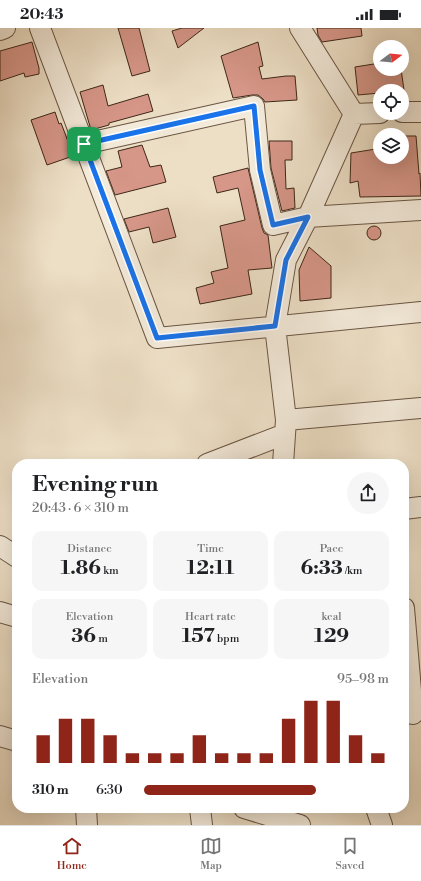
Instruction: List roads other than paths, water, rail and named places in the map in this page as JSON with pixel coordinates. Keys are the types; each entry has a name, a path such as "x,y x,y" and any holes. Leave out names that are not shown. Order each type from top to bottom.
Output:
{"street":[{"path":"0,30 5,28"},
{"path":"40,28 157,338 421,312"},
{"path":"300,28 354,114"},
{"path":"84,144 254,106 260,170 273,225 308,217 421,210"},
{"path":"409,112 421,112"},
{"path":"354,114 373,113"},
{"path":"283,459 286,427 275,326 286,260 308,217 354,114"},
{"path":"218,459 286,427 421,408"},
{"path":"409,509 421,508"},
{"path":"0,546 12,540"},
{"path":"0,546 12,554"},
{"path":"0,612 12,616"},
{"path":"409,667 413,714"},
{"path":"0,736 12,740"},
{"path":"86,813 87,825"},
{"path":"201,813 202,825"},
{"path":"260,813 300,825"},
{"path":"378,813 382,825"}]}
